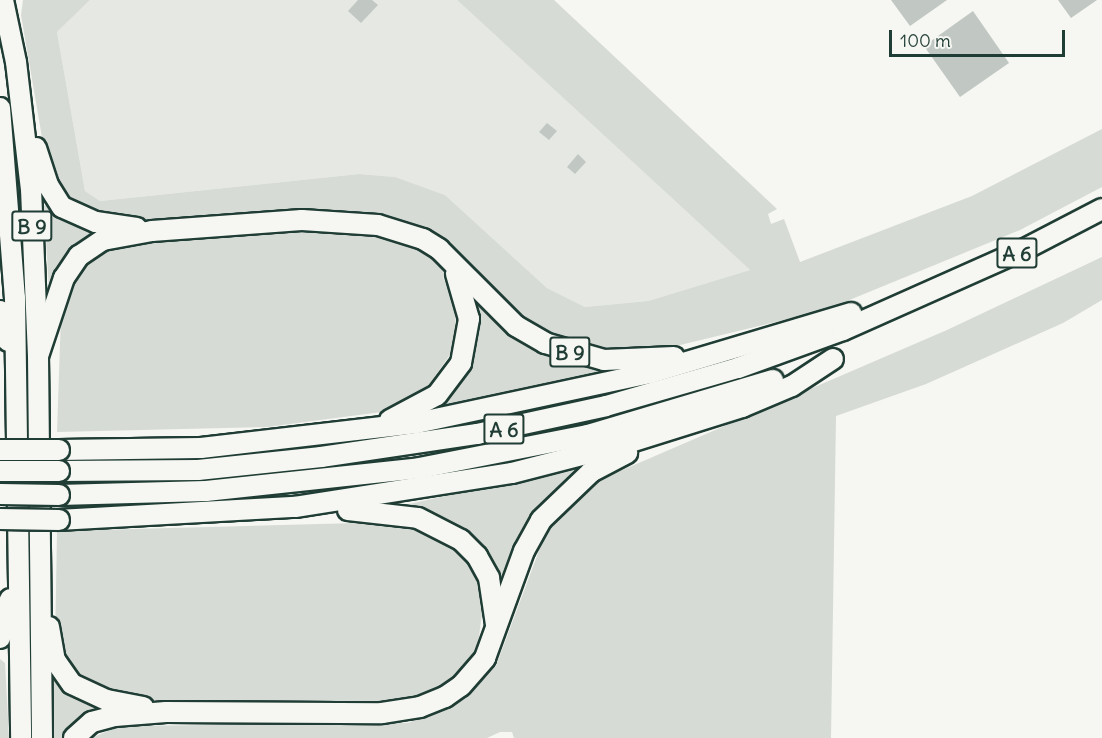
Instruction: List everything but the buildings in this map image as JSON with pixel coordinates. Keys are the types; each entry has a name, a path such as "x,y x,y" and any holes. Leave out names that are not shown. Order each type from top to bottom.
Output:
{"highway":[{"name":"B 9","path":"3,0 20,97 30,189 38,356 42,738"},
{"name":"B 9","path":"20,97 41,170 62,207 96,222 152,231"},
{"name":"B 9","path":"1,116 13,243 21,738"},
{"path":"0,146 1,116"},
{"name":"A 6","path":"0,471 198,470 398,448 477,434 606,406 738,368 929,294 1102,209"},
{"path":"38,356 64,278 79,256 103,240 152,231 302,220 378,225 423,239 453,266 464,291 470,319 465,354 454,376 426,403 357,432"},
{"name":"B 9","path":"453,266 516,326 573,353 635,360 716,354"},
{"path":"0,450 201,448 357,432 553,396 716,354 893,298 929,294"},
{"name":"B 9","path":"0,310 16,370"},
{"name":"A 6","path":"0,494 59,495 206,491 420,468 588,435 683,410 832,359 792,386 673,430"},
{"path":"0,519 59,520 295,507 512,473 673,430"},
{"path":"74,738 104,718 166,712 360,714 420,707 461,686 485,658 524,550 555,503 591,472 673,430"},
{"path":"295,507 388,513 446,530 469,548 484,567 493,592 496,630"},
{"path":"0,638 17,570"},
{"name":"B 9","path":"39,587 50,645 66,678 89,694 166,712"}],"shaded area":[{"path":"23,0 90,0 57,32 85,191 100,201 359,174 395,177 445,195 547,288 585,307 648,301 750,270 457,0 554,0 777,209 768,214 771,224 784,219 800,262 972,196 1102,129 1102,187 1020,230 825,310 676,346 625,349 573,344 512,310 466,261 443,277 456,310 454,349 423,393 389,411 267,427 57,432 61,315 52,290 49,290 44,206 59,198 45,155 21,15"},
{"path":"90,0 457,0 750,270 648,301 585,307 547,288 445,195 394,177 359,174 100,201 85,191 57,32"},
{"path":"1102,257 1102,300 1063,323 926,384 836,416 831,738 514,738 512,732 500,732 487,738 91,738 120,726 408,723 465,699 496,666 546,532 597,481 947,330"},
{"path":"478,300 503,322 619,366 620,370 437,408 473,303"},
{"path":"586,465 503,594 493,575 400,506"},
{"path":"357,523 420,529 467,558 484,599 477,651 449,681 414,698 368,705 171,702 115,695 88,687 55,647 57,531"},
{"path":"0,659 5,663 9,738 0,738"},
{"path":"54,674 107,708 67,738 54,738 50,675"}]}
